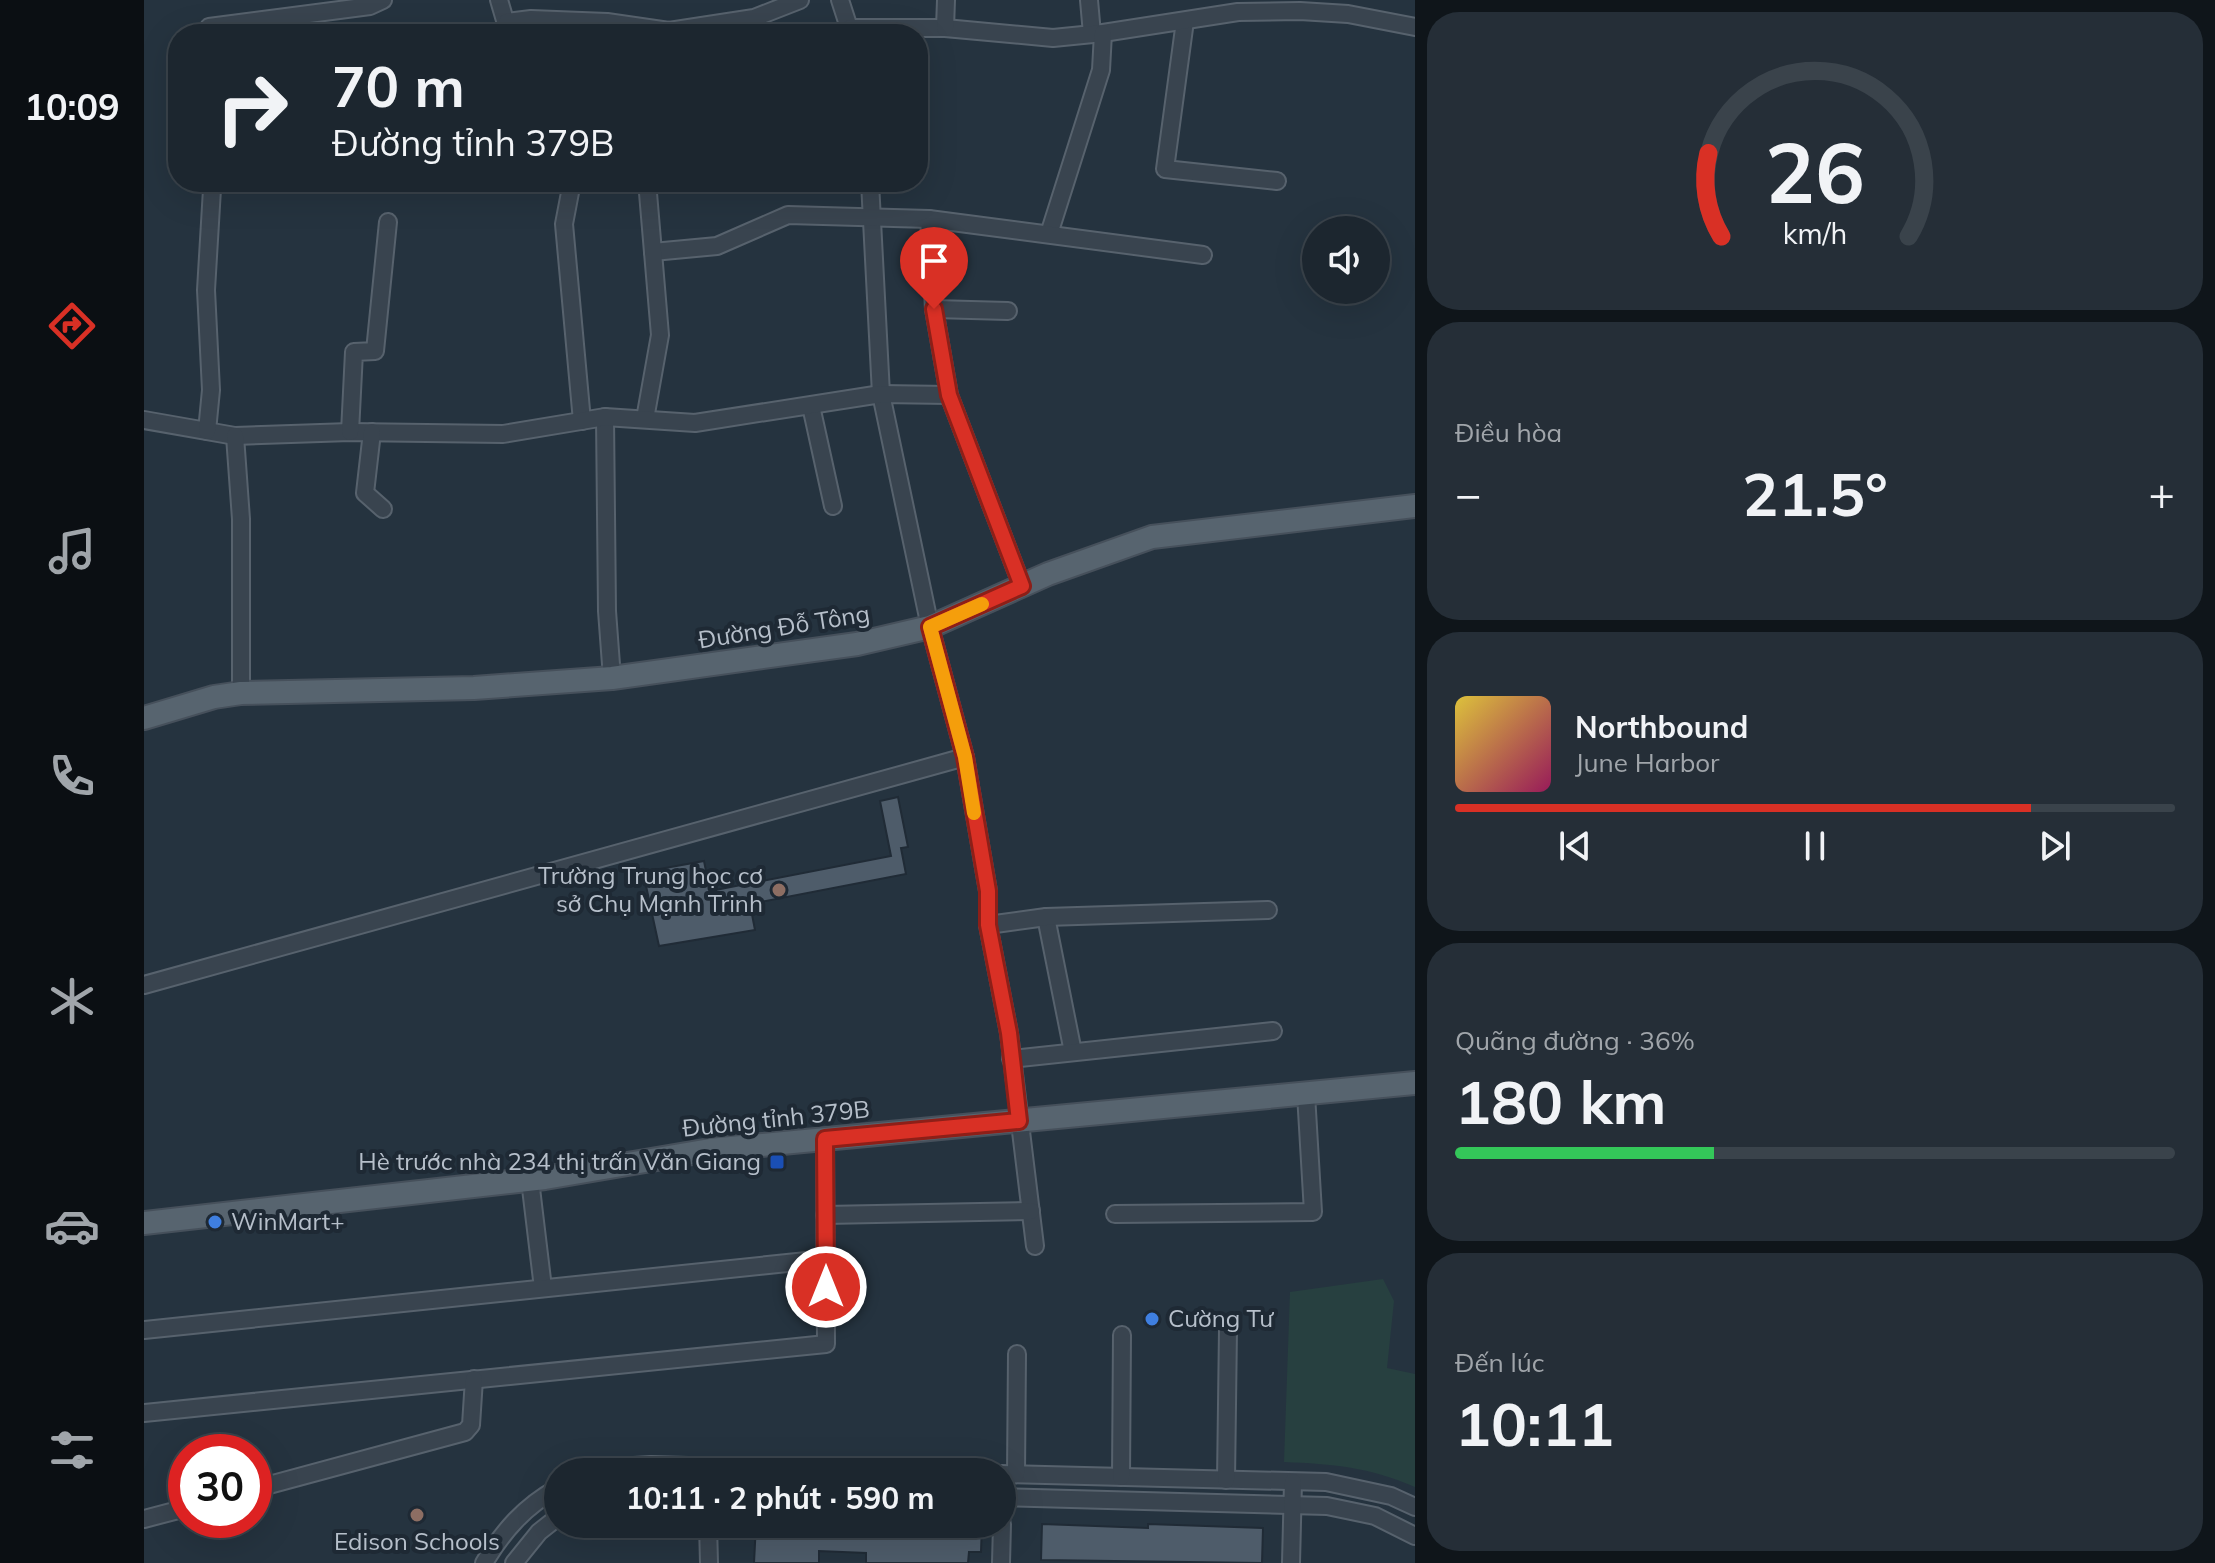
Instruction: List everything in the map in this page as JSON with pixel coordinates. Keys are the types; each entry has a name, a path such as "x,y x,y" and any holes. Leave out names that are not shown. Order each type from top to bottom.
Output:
{"main road":[{"name":"Đường Đỗ Tông","path":"144,718 214,697 241,693 474,688 612,678 857,644 930,627 1022,586 1152,537 1415,506"},
{"name":"Đường tỉnh 379B","path":"144,1223 530,1180 710,1150 1415,1083"}],"street":[{"path":"232,24 370,6 383,0"},
{"path":"499,0 507,24"},
{"path":"715,24 754,18 800,0"},
{"path":"840,0 849,24"},
{"path":"945,28 946,0"},
{"path":"1049,234 1101,70 1098,34 1089,0"},
{"path":"928,29 1053,38 1238,12 1300,11 1348,14 1415,27"},
{"path":"518,24 531,19 621,24"},
{"path":"1185,21 1165,169 1277,181"},
{"path":"207,431 211,390 206,290 212,192"},
{"path":"570,192 564,224 582,421"},
{"path":"871,192 881,394 930,627 965,757 988,891 988,925 1009,1033 1035,1246"},
{"path":"645,419 660,335 648,193"},
{"path":"653,252 717,246 788,215 929,219 1203,255"},
{"path":"929,219 934,309 949,395 1022,586"},
{"path":"350,432 354,352 375,351 388,222"},
{"path":"934,309 1008,311"},
{"path":"144,420 235,436 350,432 503,434 605,417 695,423 881,394 949,395"},
{"path":"811,406 833,506"},
{"path":"605,417 607,611 612,678"},
{"path":"372,432 365,493 383,509"},
{"path":"235,436 241,519 241,693"},
{"path":"144,985 965,757"},
{"path":"988,925 1046,917 1268,910"},
{"path":"1046,917 1073,1052"},
{"path":"1011,1059 1273,1031"},
{"path":"1115,1214 1313,1212 1306,1094"},
{"path":"144,1413 826,1344 825,1139"},
{"path":"530,1180 543,1288"},
{"path":"825,1215 1031,1211"},
{"path":"144,1330 826,1259"},
{"path":"1226,1480 1228,1329"},
{"path":"1121,1477 1122,1335"},
{"path":"1010,1458 1017,1354"},
{"path":"272,1484 465,1432 471,1425 474,1379"},
{"path":"1016,1474 1293,1482 1357,1487 1391,1496 1415,1507"},
{"path":"1291,1563 1293,1482"},
{"path":"484,1563 511,1523 544,1497"},
{"path":"1016,1497 1327,1506 1375,1516 1415,1536"},
{"path":"144,1519 168,1513"},
{"path":"514,1563 544,1528"},
{"path":"708,1538 709,1563"},
{"path":"1001,1563 1002,1538"}],"green space":[{"path":"1383,1279 1394,1301 1387,1368 1415,1374 1415,1487 1351,1468 1284,1462 1290,1292"}],"building":[{"path":"898,797 908,847 901,848 906,874 750,904 755,930 659,946 643,872 704,861 710,891 891,856 880,801"},
{"path":"1042,1524 1263,1528 1262,1563 1041,1560"},
{"path":"755,1538 982,1538 981,1552 969,1552 968,1563 866,1563 866,1553 819,1551 819,1563 754,1563"}],"slow traffic":[{"path":"974,813 965,757 930,627 982,604"}],"place":[{"name":"Trường Trung học cơ sở Chụ Mạnh Trinh","path":"779,890"},
{"name":"Hè trước nhà 234 thị trấn Văn Giang","path":"777,1162"},
{"name":"WinMart+","path":"215,1222"},
{"name":"Cường Tư","path":"1152,1319"},
{"name":"Edison Schools","path":"417,1515"}],"route":[{"path":"826,1287 825,1139 1019,1121 1009,1033 988,925 988,891 965,757 930,627 1022,586 949,395 934,309"}]}
